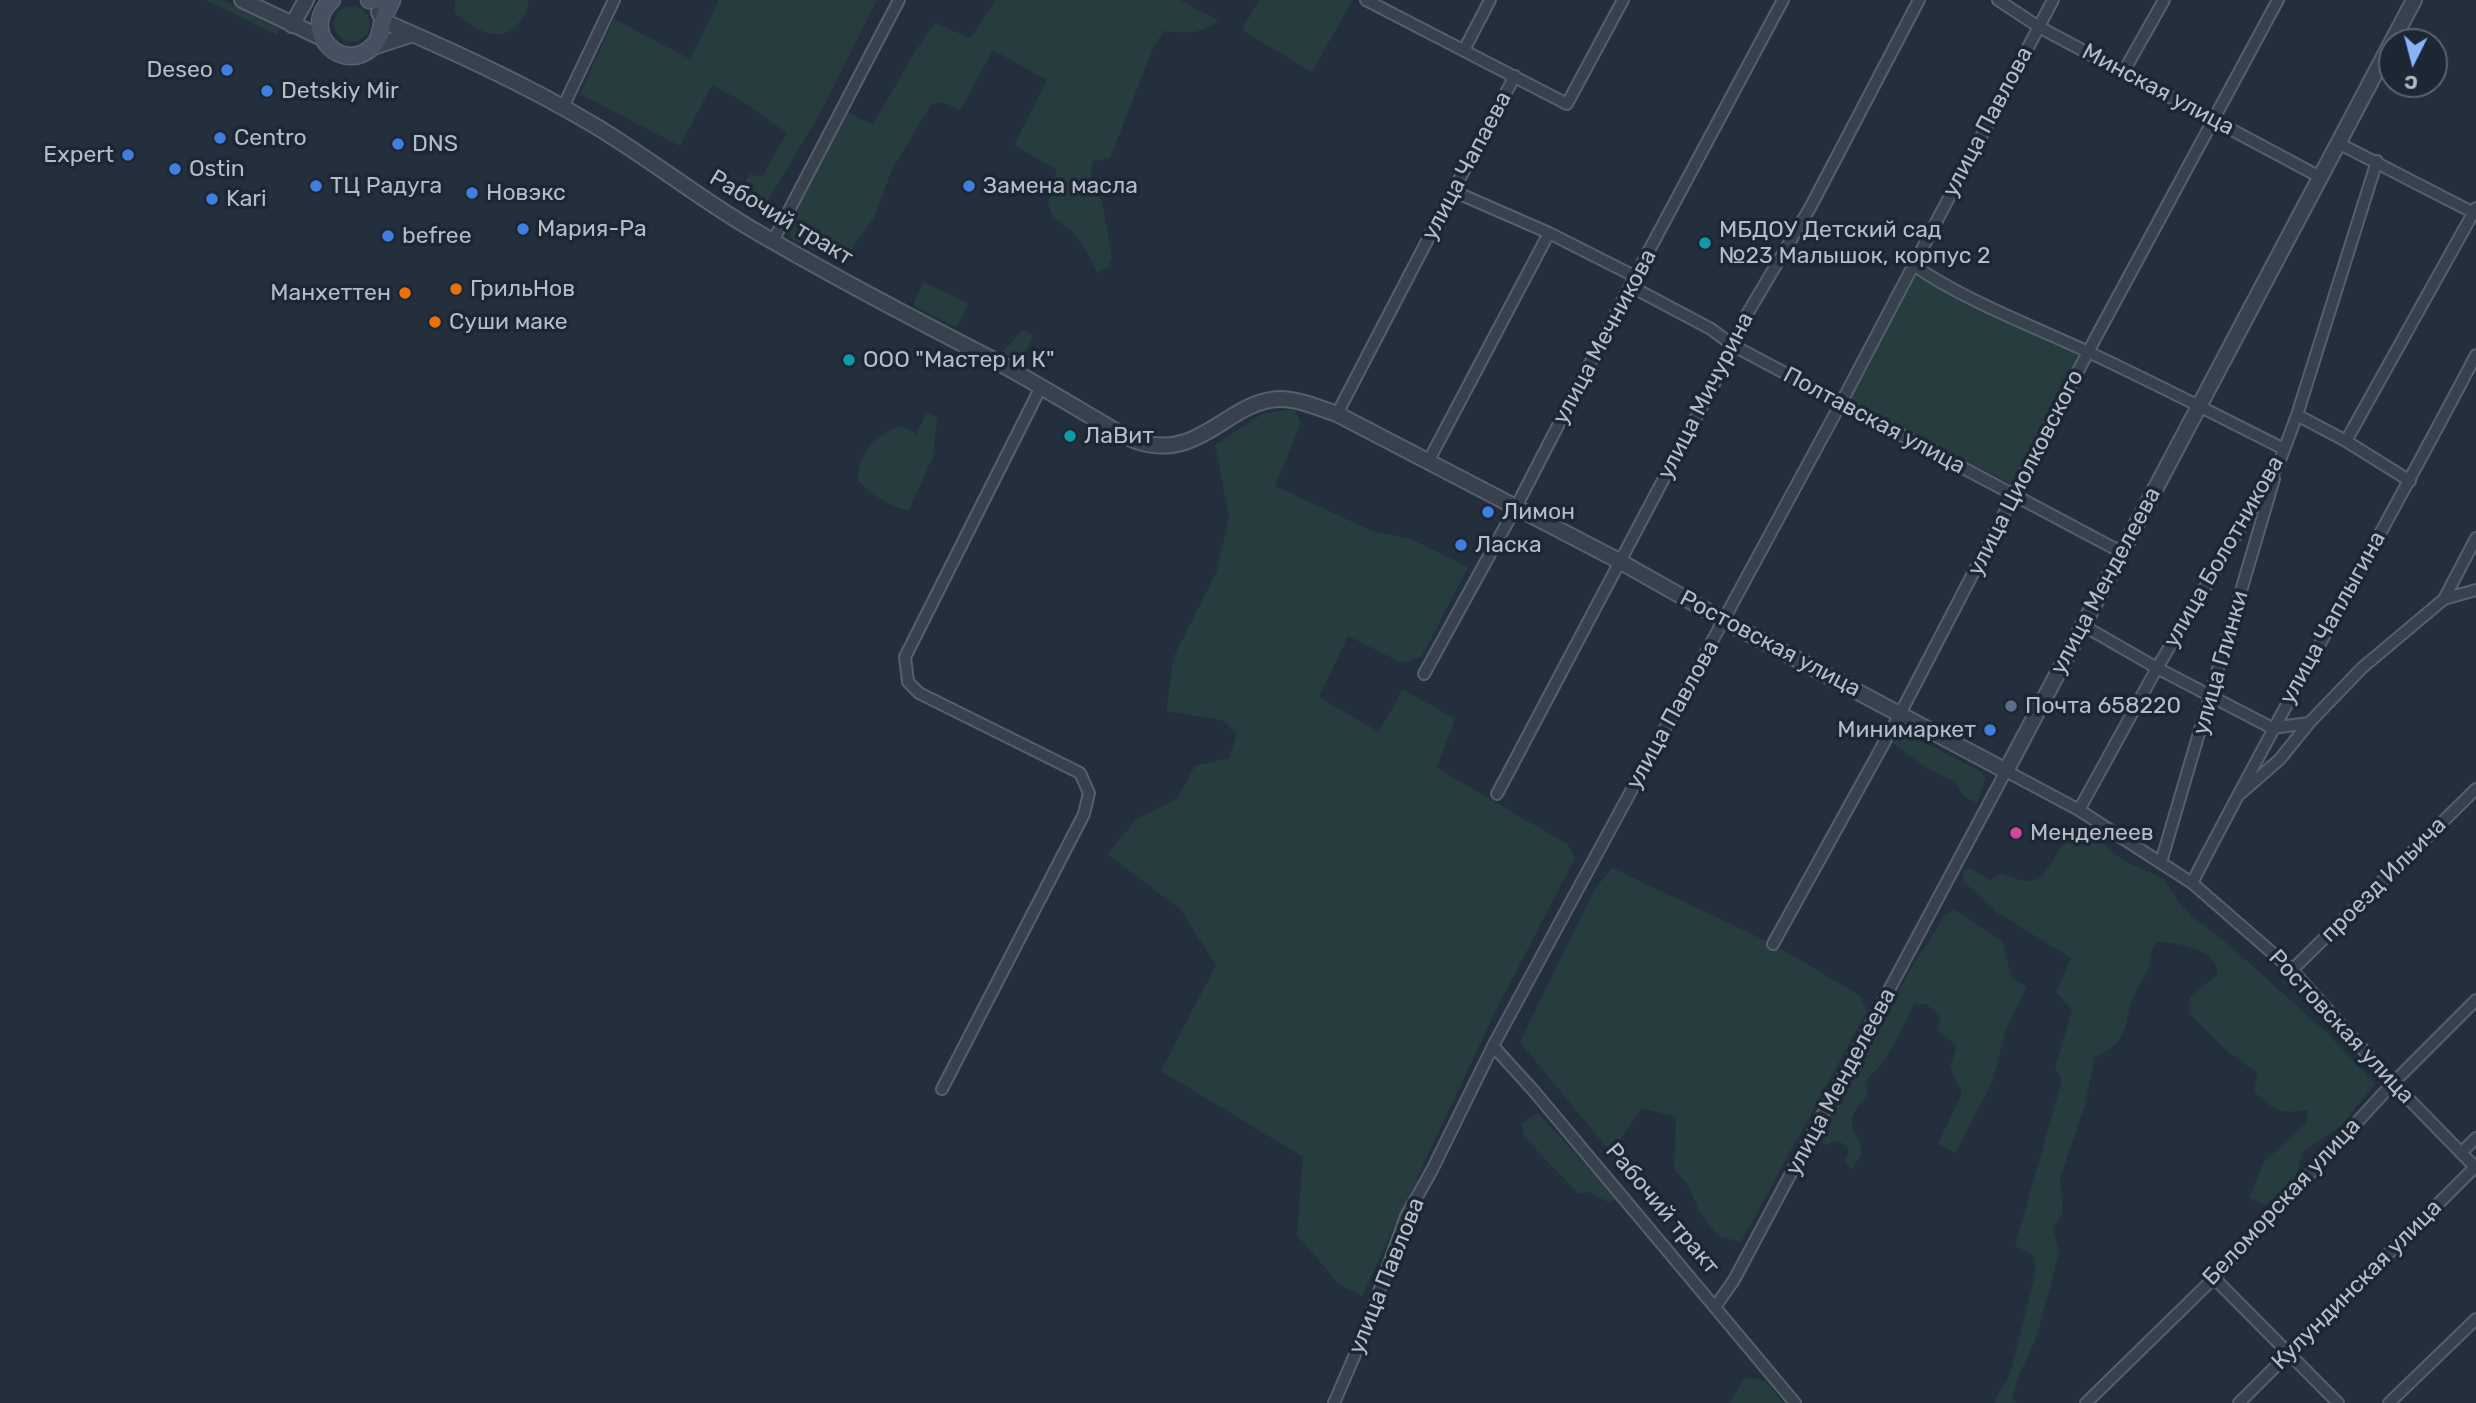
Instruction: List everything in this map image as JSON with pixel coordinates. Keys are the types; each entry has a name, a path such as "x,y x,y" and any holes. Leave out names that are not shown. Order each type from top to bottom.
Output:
{"main road":[{"path":"322,5 319,22 322,38 333,51 341,55 358,55 373,47 378,40 392,0"}],"street":[{"path":"242,0 322,38"},
{"path":"292,25 306,0"},
{"path":"372,0 383,21"},
{"path":"563,107 614,0"},
{"path":"773,241 899,0"},
{"path":"1366,0 1515,76"},
{"path":"1464,50 1490,0"},
{"name":"улица Чапаева","path":"1337,414 1515,76 1567,104 1623,0"},
{"name":"улица Мечникова","path":"1424,674 1516,507 1783,0"},
{"name":"улица Мичурина","path":"1497,794 1734,346 1743,321 1811,206 1919,0"},
{"name":"Минская улица","path":"1998,0 2039,27 2320,177"},
{"name":"улица Павлова","path":"1334,1403 1363,1336 1406,1216 1432,1171 1493,1046 1842,403 2053,0"},
{"path":"2124,71 2164,0"},
{"name":"улица Циолковского","path":"1773,944 1900,714 2088,352 2278,0"},
{"name":"улица Менделеева","path":"1715,1307 1741,1269 2414,0"},
{"path":"292,25 322,5"},
{"name":"Рабочий тракт","path":"383,21 514,81 563,107 595,125 695,194 869,297 991,359 1123,435 1161,447"},
{"path":"373,47 414,34"},
{"path":"2338,143 2475,211 2346,441"},
{"name":"улица Болотникова","path":"2079,810 2157,668 2278,463 2297,415 2377,161"},
{"name":"Полтавская улица","path":"1453,191 1549,233 1711,329 1734,346 2120,552"},
{"path":"1429,460 1549,233"},
{"path":"1913,265 1935,280 1997,311 2088,352 2284,449"},
{"name":"улица Чаплыгина","path":"2192,883 2272,728 2410,481 2476,355"},
{"path":"942,1089 1084,814 1089,793 1080,773 919,692 908,682 905,657 1041,387"},
{"name":"Ростовская улица","path":"1161,447 1183,443 1202,435 1260,402 1280,399 1300,402 1337,414 1621,562 1724,621 2079,810 2192,883 2292,970 2393,1083 2476,1167"},
{"path":"2297,415 2346,441 2410,481"},
{"name":"улица Глинки","path":"2161,862 2278,463"},
{"path":"2236,798 2280,759 2308,723 2362,668 2444,599 2476,538"},
{"path":"2444,599 2476,590"},
{"path":"2084,625 2157,668 2272,728 2308,723"},
{"name":"проезд Ильича","path":"2292,970 2476,789"},
{"name":"Беломорская улица","path":"2086,1403 2214,1278 2393,1083 2476,1000"},
{"name":"Рабочий тракт","path":"1493,1046 1533,1090 1795,1403"},
{"path":"2461,1153 2476,1138"},
{"name":"Кулундинская улица","path":"2239,1403 2476,1167"},
{"path":"2214,1278 2338,1403"},
{"path":"2389,1403 2476,1319"}],"green space":[{"path":"206,0 223,0 280,29 277,35"},
{"path":"455,0 529,0 522,19 512,29 493,34 473,26 454,13"},
{"path":"719,0 877,0 822,110 766,204 745,188 746,180 750,174 762,177 787,133 742,101 712,85 680,146 580,94 614,19 690,59"},
{"path":"996,0 1180,0 1219,21 1193,32 1164,31 1154,46 1110,158 1093,161 1090,180 1102,201 1112,258 1109,266 1097,273 1074,233 1053,217 1048,205 1057,170 1014,145 1047,80 993,50 960,110 943,102 931,104 892,170 873,219 858,238 849,256 819,252 792,239 787,224 841,119 848,112 873,125 914,53 935,23 970,38"},
{"path":"1259,0 1352,1 1312,72 1242,30"},
{"path":"352,6 365,11 370,24 365,37 352,42 339,37 334,24 339,11"},
{"path":"1915,276 2081,354 2011,484 1849,402"},
{"path":"923,282 968,303 958,326 914,306"},
{"path":"1023,330 1033,335 1033,338 1020,362 1002,352"},
{"path":"1294,409 1301,423 1275,486 1372,531 1411,539 1468,567 1422,656 1402,663 1348,636 1319,697 1379,732 1403,689 1455,719 1437,768 1567,844 1575,858 1493,1016 1362,1296 1339,1284 1297,1235 1303,1157 1161,1071 1216,965 1180,909 1107,854 1137,819 1177,799 1195,766 1229,758 1237,734 1222,720 1166,711 1174,656 1217,571 1229,516 1215,445 1262,414"},
{"path":"926,413 937,417 933,457 909,510 881,500 869,491 858,481 859,471 865,454 876,439 902,426 917,434"},
{"path":"1900,730 1980,771 1986,777 1977,803 1965,797 1954,781 1930,770 1893,743"},
{"path":"2070,834 2102,843 2124,861 2163,878 2180,904 2193,917 2230,946 2326,1032 2375,1084 2340,1127 2303,1151 2295,1181 2266,1205 2249,1198 2264,1162 2306,1123 2308,1110 2279,1110 2262,1099 2254,1092 2257,1073 2227,1051 2189,1013 2190,997 2218,974 2210,958 2185,946 2157,942 2148,970 2136,991 2121,1037 2107,1051 2095,1057 2085,1105 2060,1178 2063,1213 2053,1228 2059,1250 2035,1341 2020,1373 2012,1399 2017,1403 1996,1403 1994,1401 2010,1374 2036,1270 2032,1254 2015,1246 2062,1080 2055,1068 2072,1010 2056,992 2071,958 1996,912 1962,880 1964,870 1971,869 1990,880 2001,874 2022,880 2042,877"},
{"path":"1612,868 1773,944 1860,996 1867,1011 1741,1242 1718,1236 1699,1211 1688,1185 1674,1169 1676,1117 1642,1108 1611,1153 1520,1042 1594,890"},
{"path":"1954,909 2003,942 2011,976 2026,987 2006,1030 1992,1083 1955,1153 1938,1144 1962,1093 1950,1066 1957,1046 1937,1031 1941,1017 1926,1004 1914,1003 1888,1054 1866,1080 1868,1098 1858,1108 1852,1123 1862,1148 1861,1155 1851,1169 1845,1161 1849,1149 1839,1141 1826,1145 1820,1142 1823,1129 1915,961 1944,915"},
{"path":"1538,1113 1617,1199 1610,1203 1588,1192 1579,1194 1523,1136 1522,1123"},
{"path":"1746,1377 1765,1381 1783,1403 1729,1403"}],"place":[{"name":"Deseo","path":"227,70"},
{"name":"Detskiy Mir","path":"267,91"},
{"name":"Centro","path":"220,138"},
{"name":"DNS","path":"398,144"},
{"name":"Expert","path":"128,155"},
{"name":"Ostin","path":"175,169"},
{"name":"ТЦ Радуга","path":"316,186"},
{"name":"Замена масла","path":"969,186"},
{"name":"Новэкс","path":"472,193"},
{"name":"Kari","path":"212,199"},
{"name":"Мария-Ра","path":"523,229"},
{"name":"befree","path":"388,236"},
{"name":"МБДОУ Детский сад №23 Малышок, корпус 2","path":"1705,243"},
{"name":"ГрильНов","path":"456,289"},
{"name":"Манхеттен","path":"405,293"},
{"name":"Суши маке","path":"435,322"},
{"name":"ООО \"Мастер и К\"","path":"849,360"},
{"name":"ЛаВит","path":"1070,436"},
{"name":"Лимон","path":"1488,512"},
{"name":"Ласка","path":"1461,545"},
{"name":"Почта 658220","path":"2011,706"},
{"name":"Минимаркет","path":"1990,730"},
{"name":"Менделеев","path":"2016,833"}]}
